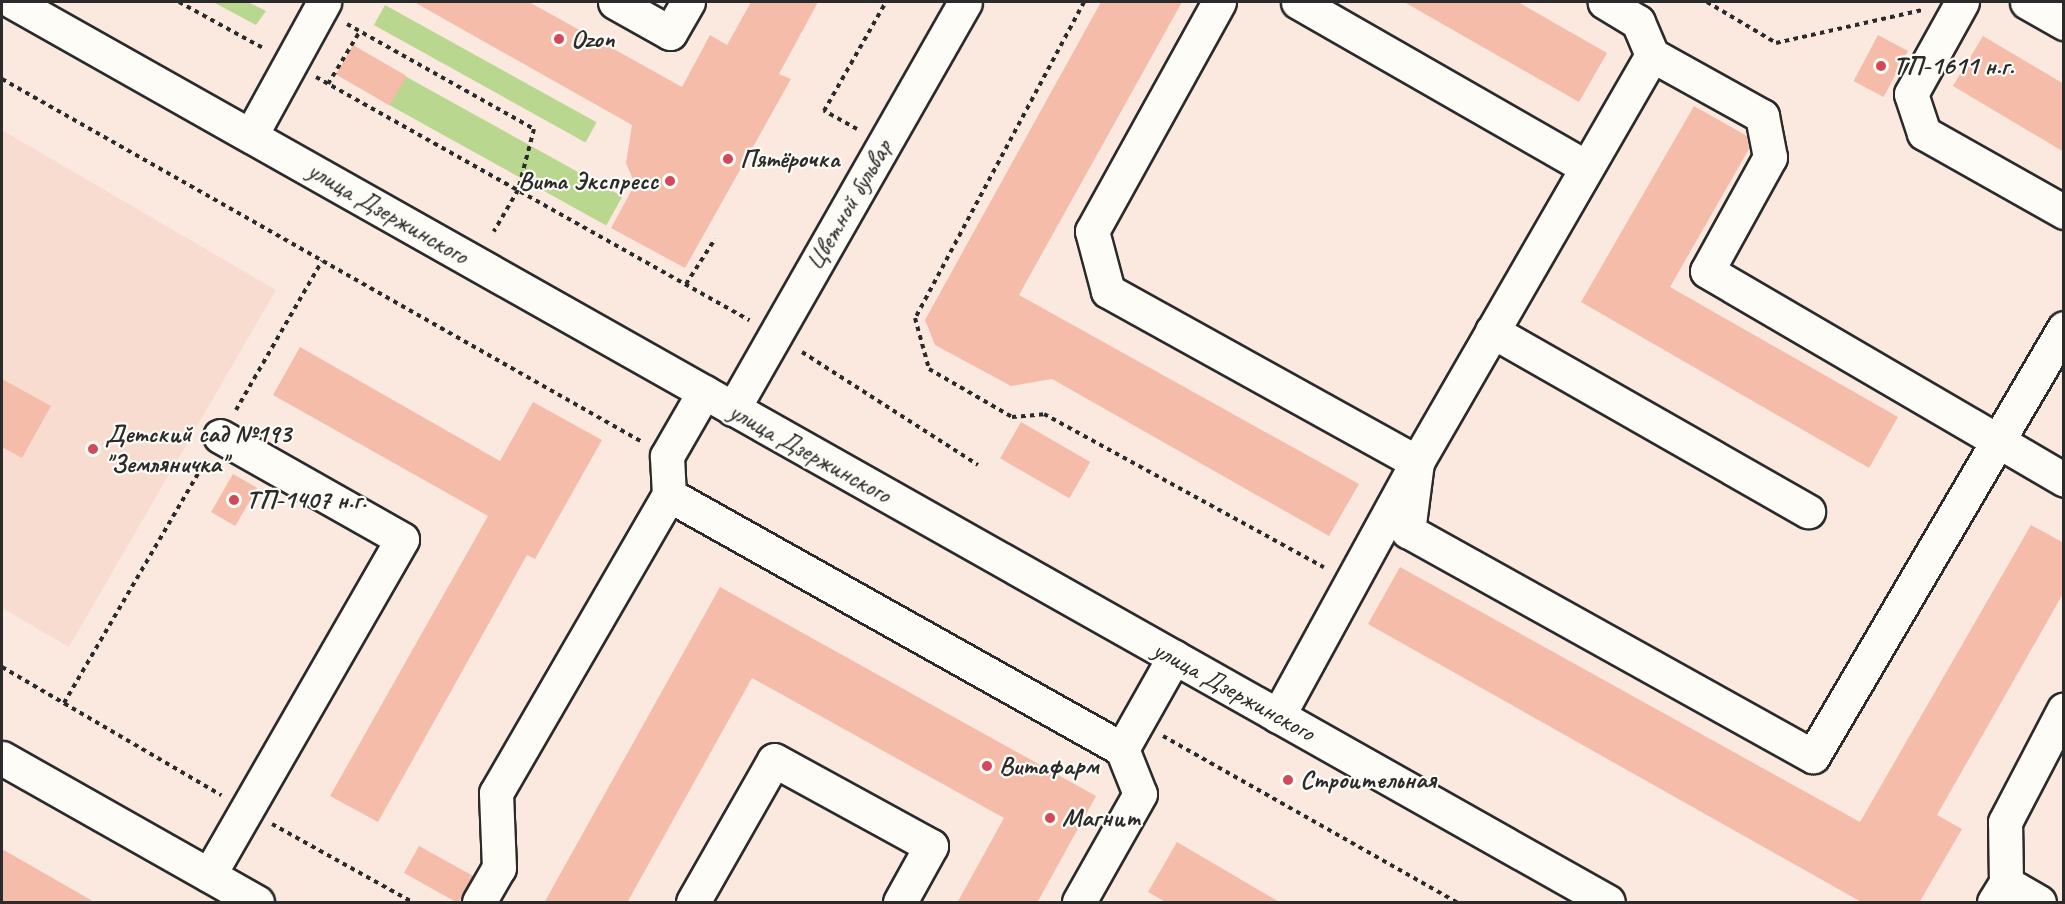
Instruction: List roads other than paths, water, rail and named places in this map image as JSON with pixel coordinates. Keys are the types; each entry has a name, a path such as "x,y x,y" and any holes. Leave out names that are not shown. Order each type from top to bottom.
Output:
{"main road":[{"name":"улица Дзержинского","path":"13,2 1278,716 1572,894 1608,903"},
{"path":"615,2 670,33 688,2"},
{"name":"Цветной бульвар","path":"733,409 965,2"},
{"path":"1219,2 1092,231 1108,291 1417,462"},
{"path":"1298,2 1586,167"},
{"path":"1605,2 1638,22 1652,56 1762,116 1770,157 1707,271 2064,480"},
{"path":"1962,2 1911,94 1924,133 2064,212"},
{"path":"2026,2 2064,23"},
{"path":"250,135 290,63 337,9"},
{"path":"1278,716 1417,462 1652,56"},
{"path":"1417,462 1408,531 1813,756 2064,328"},
{"path":"1492,330 1808,511"},
{"path":"479,903 499,868 496,793 669,495 667,456 704,393"},
{"path":"209,875 402,539 220,436"},
{"path":"669,495 1122,749 1140,794 1079,903"},
{"path":"1122,749 1174,657"},
{"path":"2039,903 2000,893 2005,822 2064,709"},
{"path":"2,758 257,903"},
{"path":"693,903 774,760 931,846 900,903"}],"place":[{"name":"Ozon","path":"559,39"},
{"name":"ТП-1611 н.г.","path":"1881,66"},
{"name":"Пятёрочка","path":"728,159"},
{"name":"Вита Экспресс","path":"670,181"},
{"name":"Детский сад №193 \"Земляничка\"","path":"93,449"},
{"name":"ТП-1407 н.г.","path":"234,500"},
{"name":"Витафарм","path":"987,766"},
{"name":"Строительная","path":"1288,780"},
{"name":"Магнит","path":"1050,818"}]}
